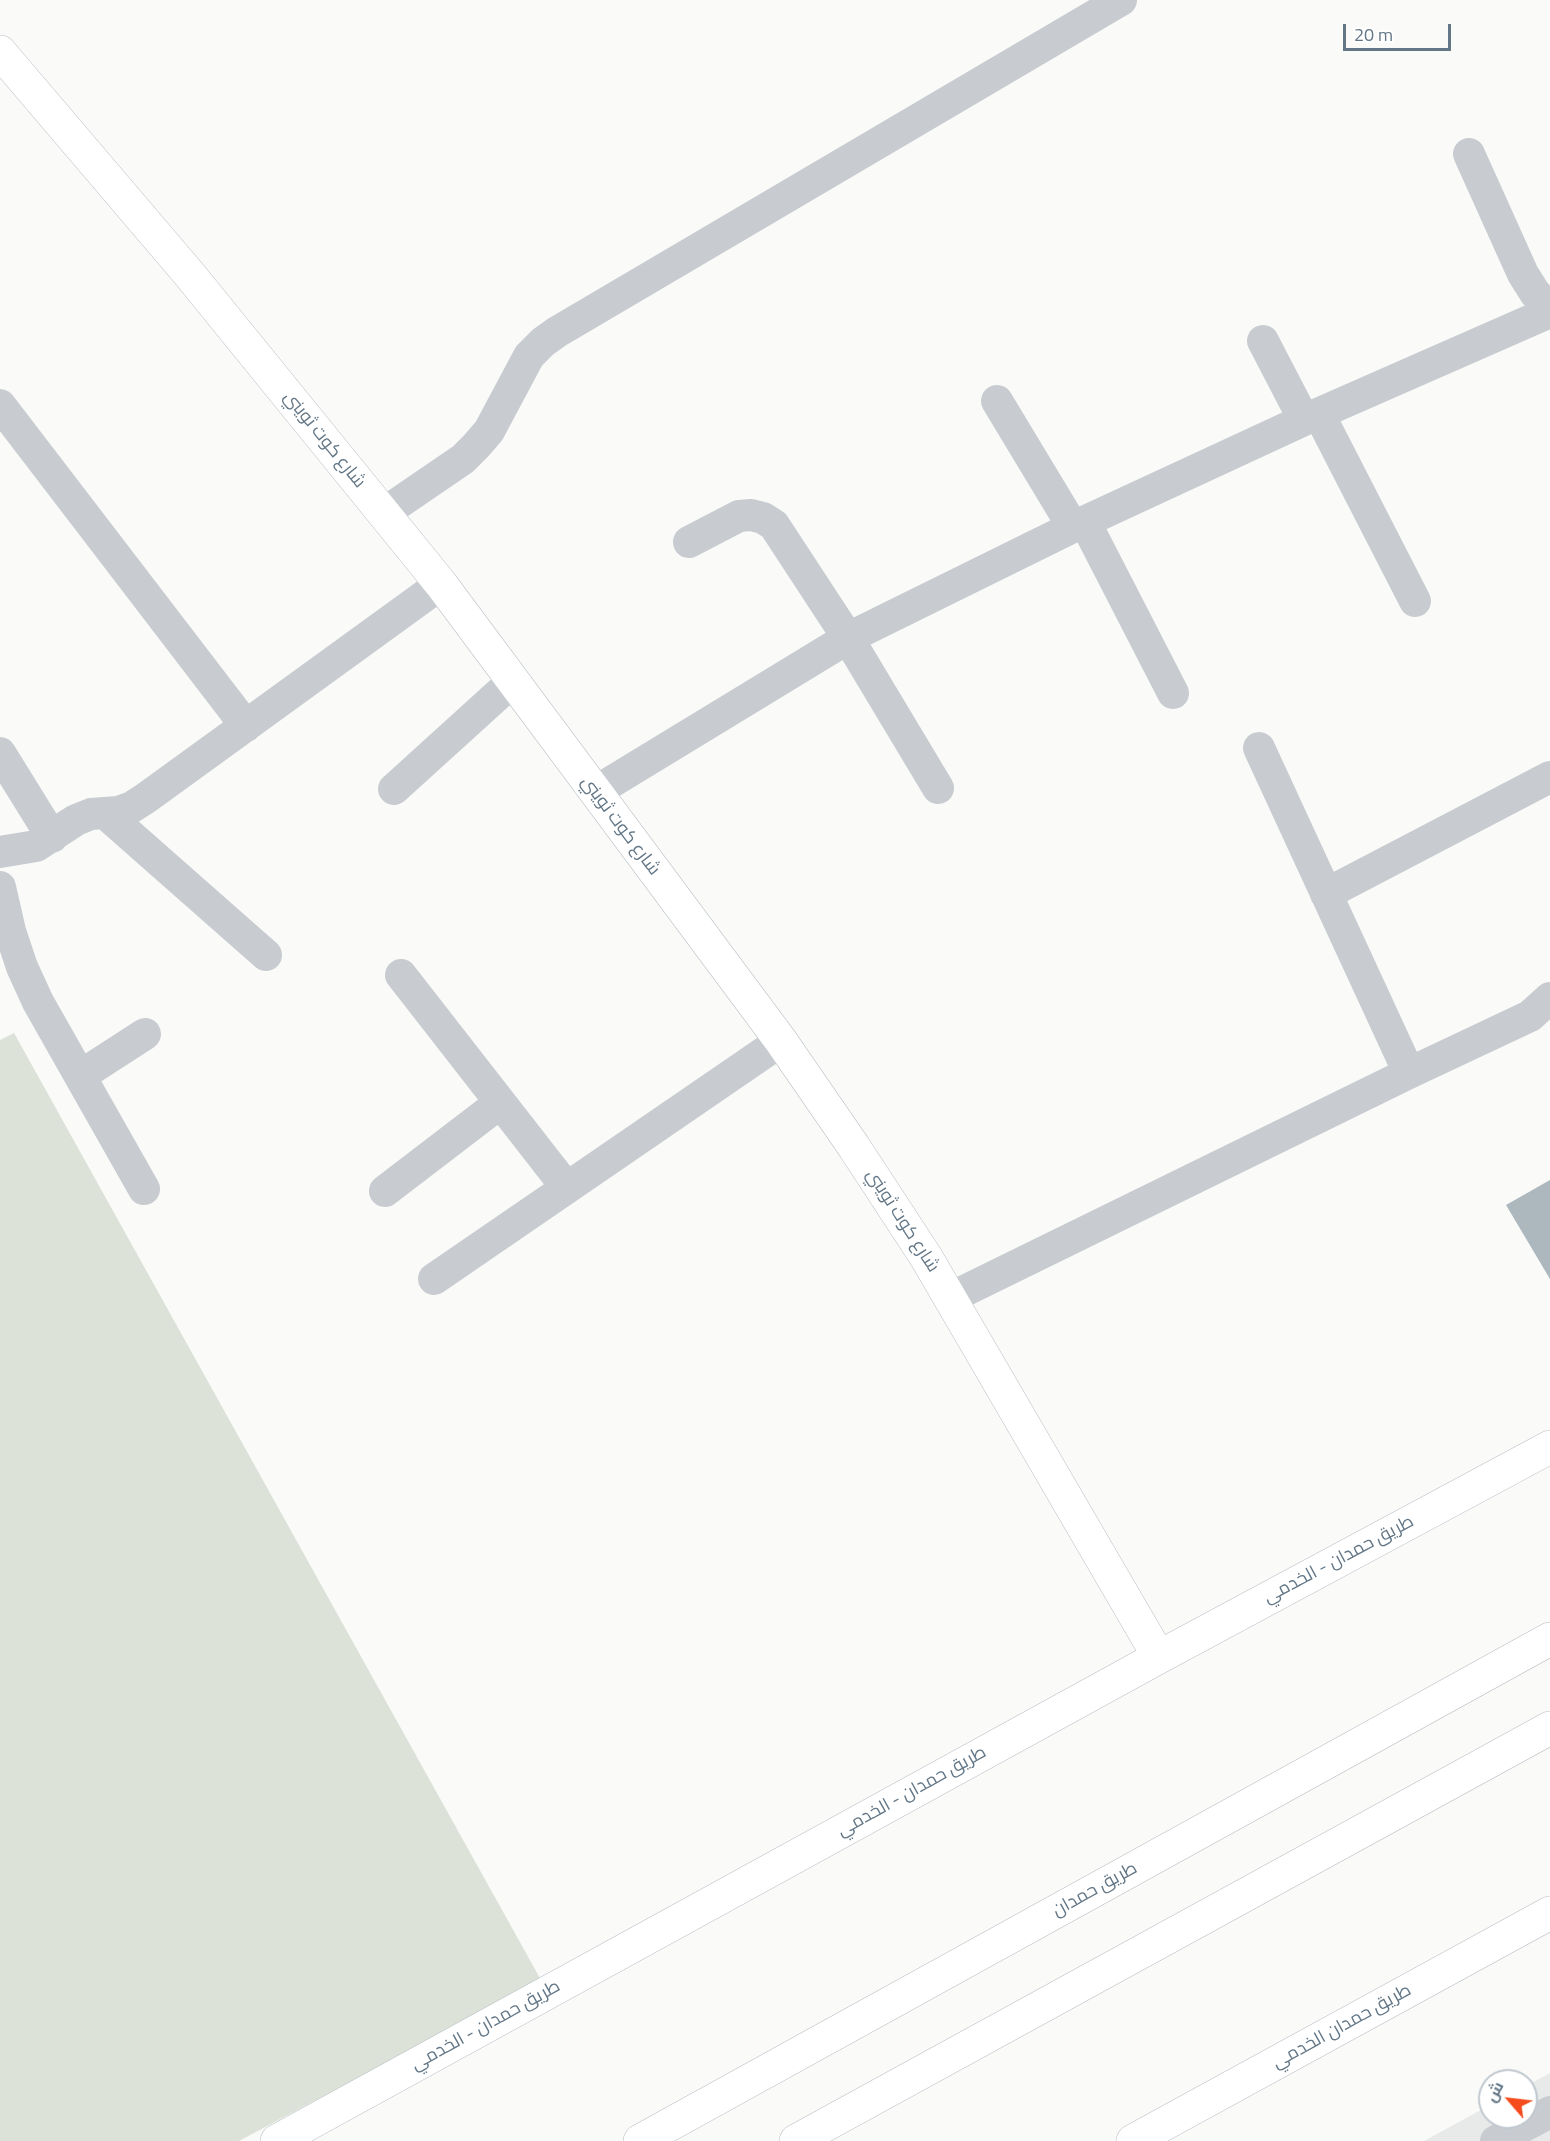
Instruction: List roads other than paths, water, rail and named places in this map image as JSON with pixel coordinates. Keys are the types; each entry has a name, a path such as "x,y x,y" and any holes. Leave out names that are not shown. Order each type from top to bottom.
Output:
{"main road":[{"name":"شارع كوت ثويني","path":"0,51 190,274 441,584 781,1041 855,1147 926,1257 1159,1657"},
{"name":"طريق حمدان - الخدمي","path":"277,2141 1159,1657 1550,1447"},
{"name":"طريق حمدان","path":"640,2141 1550,1640"},
{"path":"796,2141 1550,1728"},
{"name":"طريق حمدان الخدمي","path":"1133,2141 1550,1913"}],"street":[{"path":"384,513 463,459 476,446 489,431 529,356 557,332 1121,0"},
{"path":"595,792 848,638 1079,525 1311,417 1550,310 1523,274 1469,154"},
{"path":"1263,341 1311,417 1415,601"},
{"path":"997,401 1079,525 1173,693"},
{"path":"0,405 246,726"},
{"path":"689,542 739,516 751,515 764,518 774,525 848,638 938,788"},
{"path":"0,852 36,846 76,820 91,814 106,814 132,807 441,584"},
{"path":"394,789 513,681"},
{"path":"1259,748 1408,1073"},
{"path":"0,753 52,837"},
{"path":"1326,894 1550,777"},
{"path":"106,814 266,955"},
{"path":"0,888 10,931 22,967 38,1002 144,1189"},
{"path":"401,975 567,1188"},
{"path":"950,1298 1408,1073 1530,1016 1550,998"},
{"path":"80,1076 145,1034"},
{"path":"434,1279 781,1041"},
{"path":"385,1191 500,1102"},
{"path":"1496,2141 1550,2112"}]}
